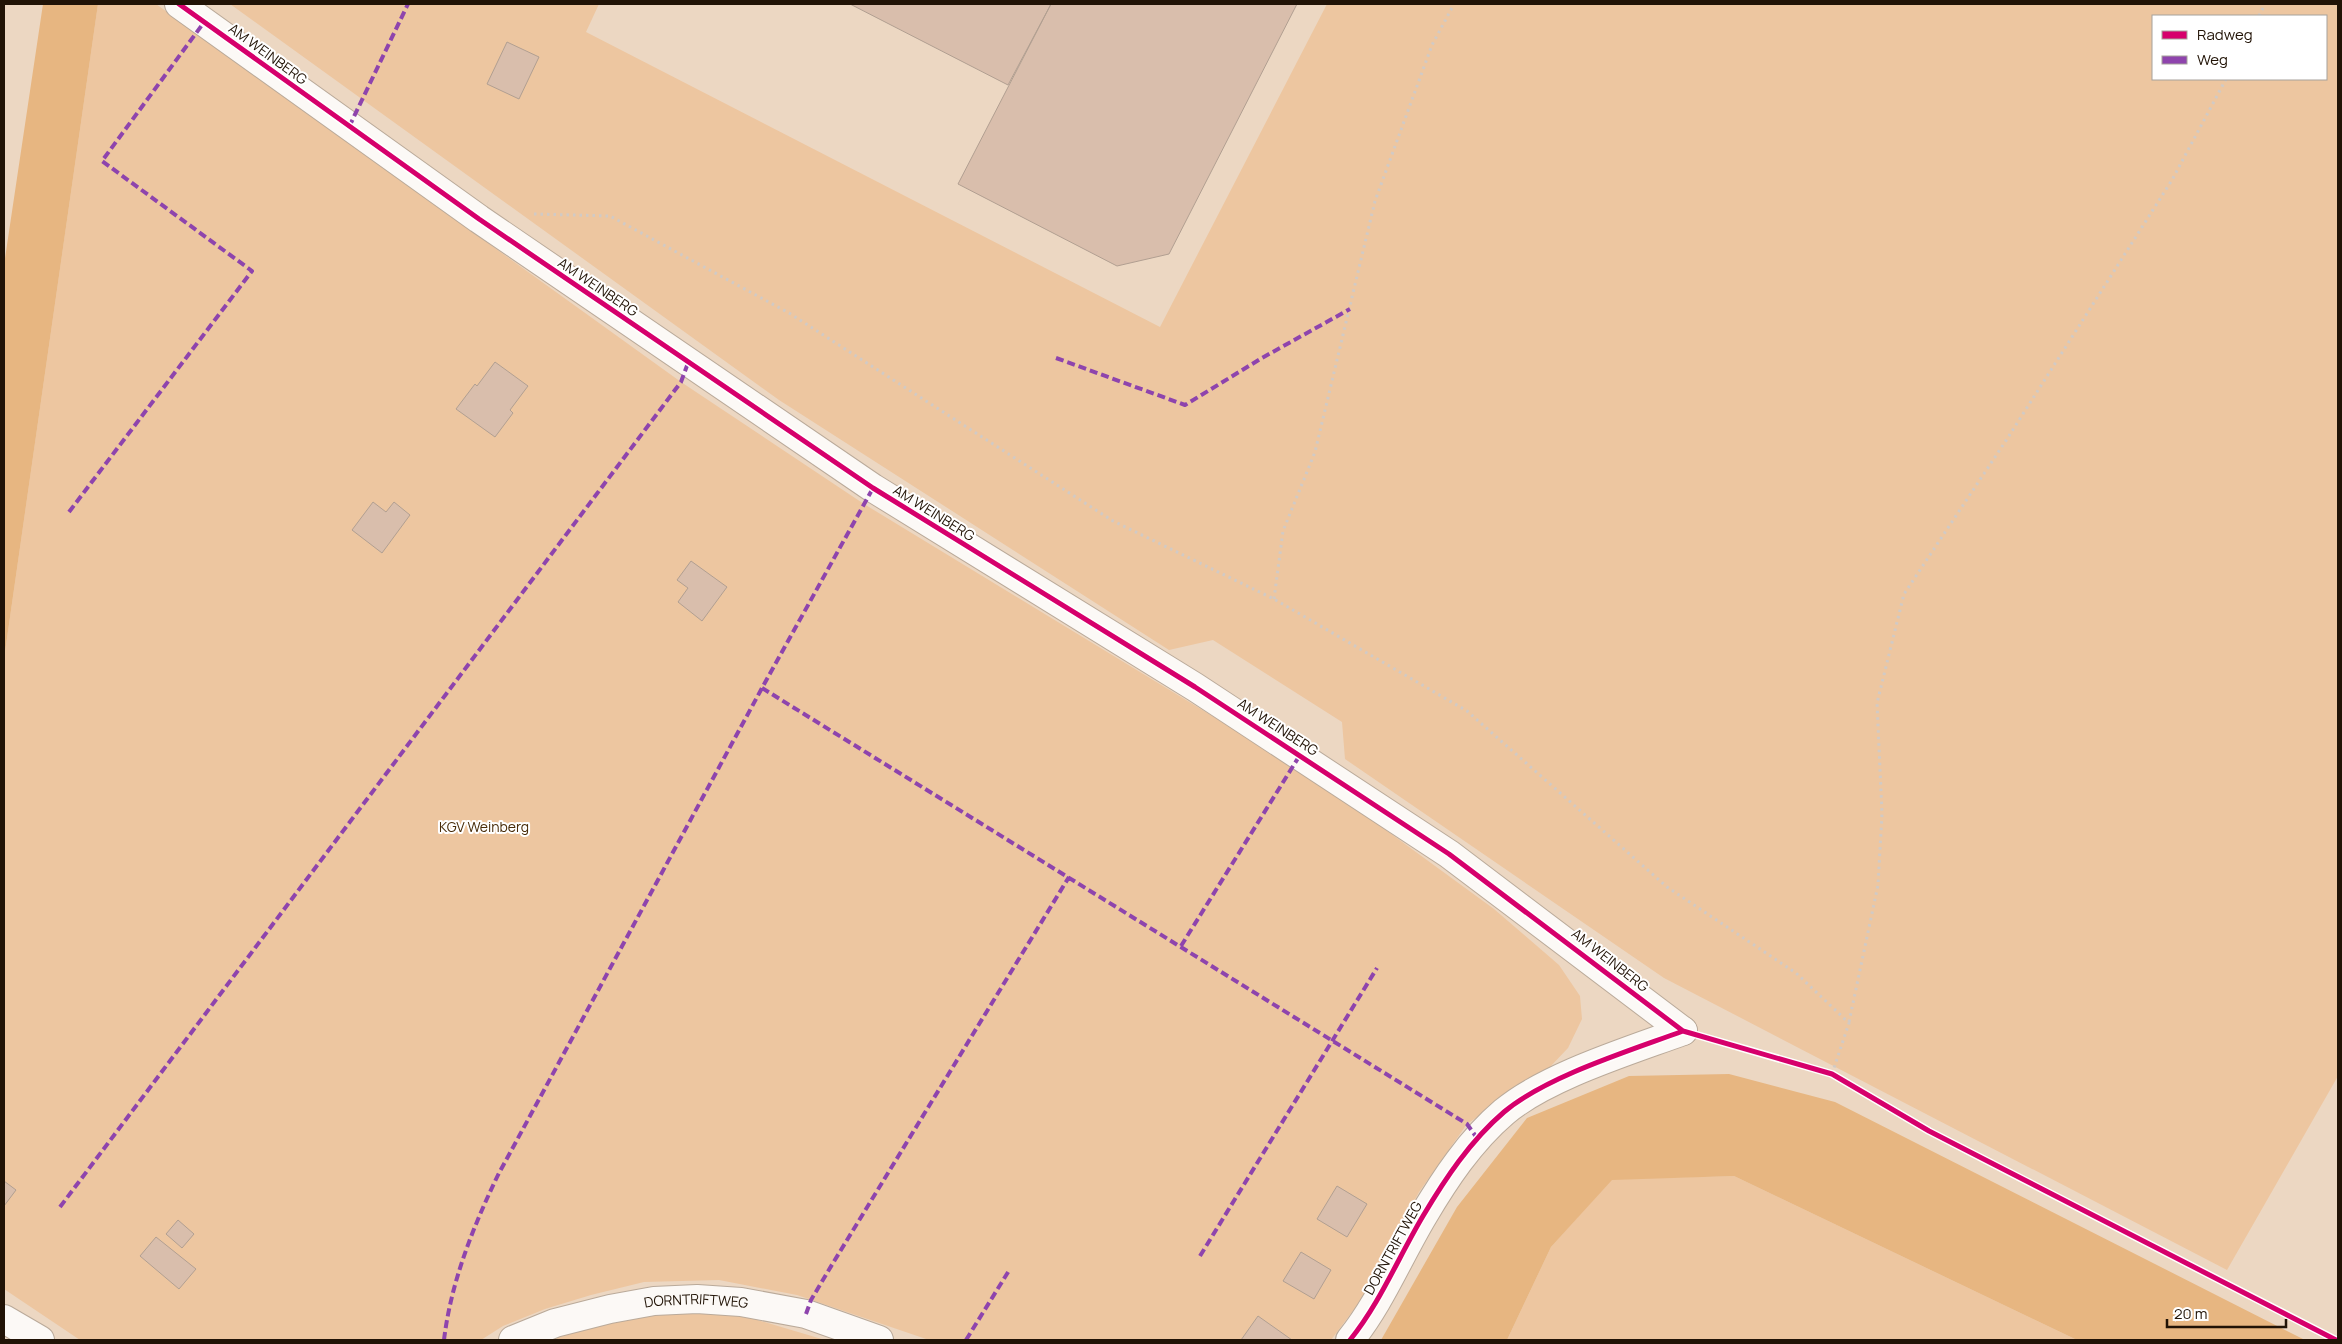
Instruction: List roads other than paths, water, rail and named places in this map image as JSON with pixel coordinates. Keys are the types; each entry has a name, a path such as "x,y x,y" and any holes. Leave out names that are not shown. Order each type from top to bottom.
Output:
{"street":[{"name":"AM WEINBERG","path":"179,4 479,219 873,488 1195,686 1449,854 1683,1031"},
{"name":"DORNTRIFTWEG","path":"1350,1340 1366,1320 1422,1217 1446,1179 1477,1138 1505,1111 1573,1073 1683,1031"},
{"name":"DORNTRIFTWEG","path":"513,1340 555,1323 610,1309 654,1301 697,1299 741,1302 806,1314 879,1340"},
{"path":"4,1318 40,1340"}],"park label":[{"name":"KGV Weinberg","path":"484,827"}]}
